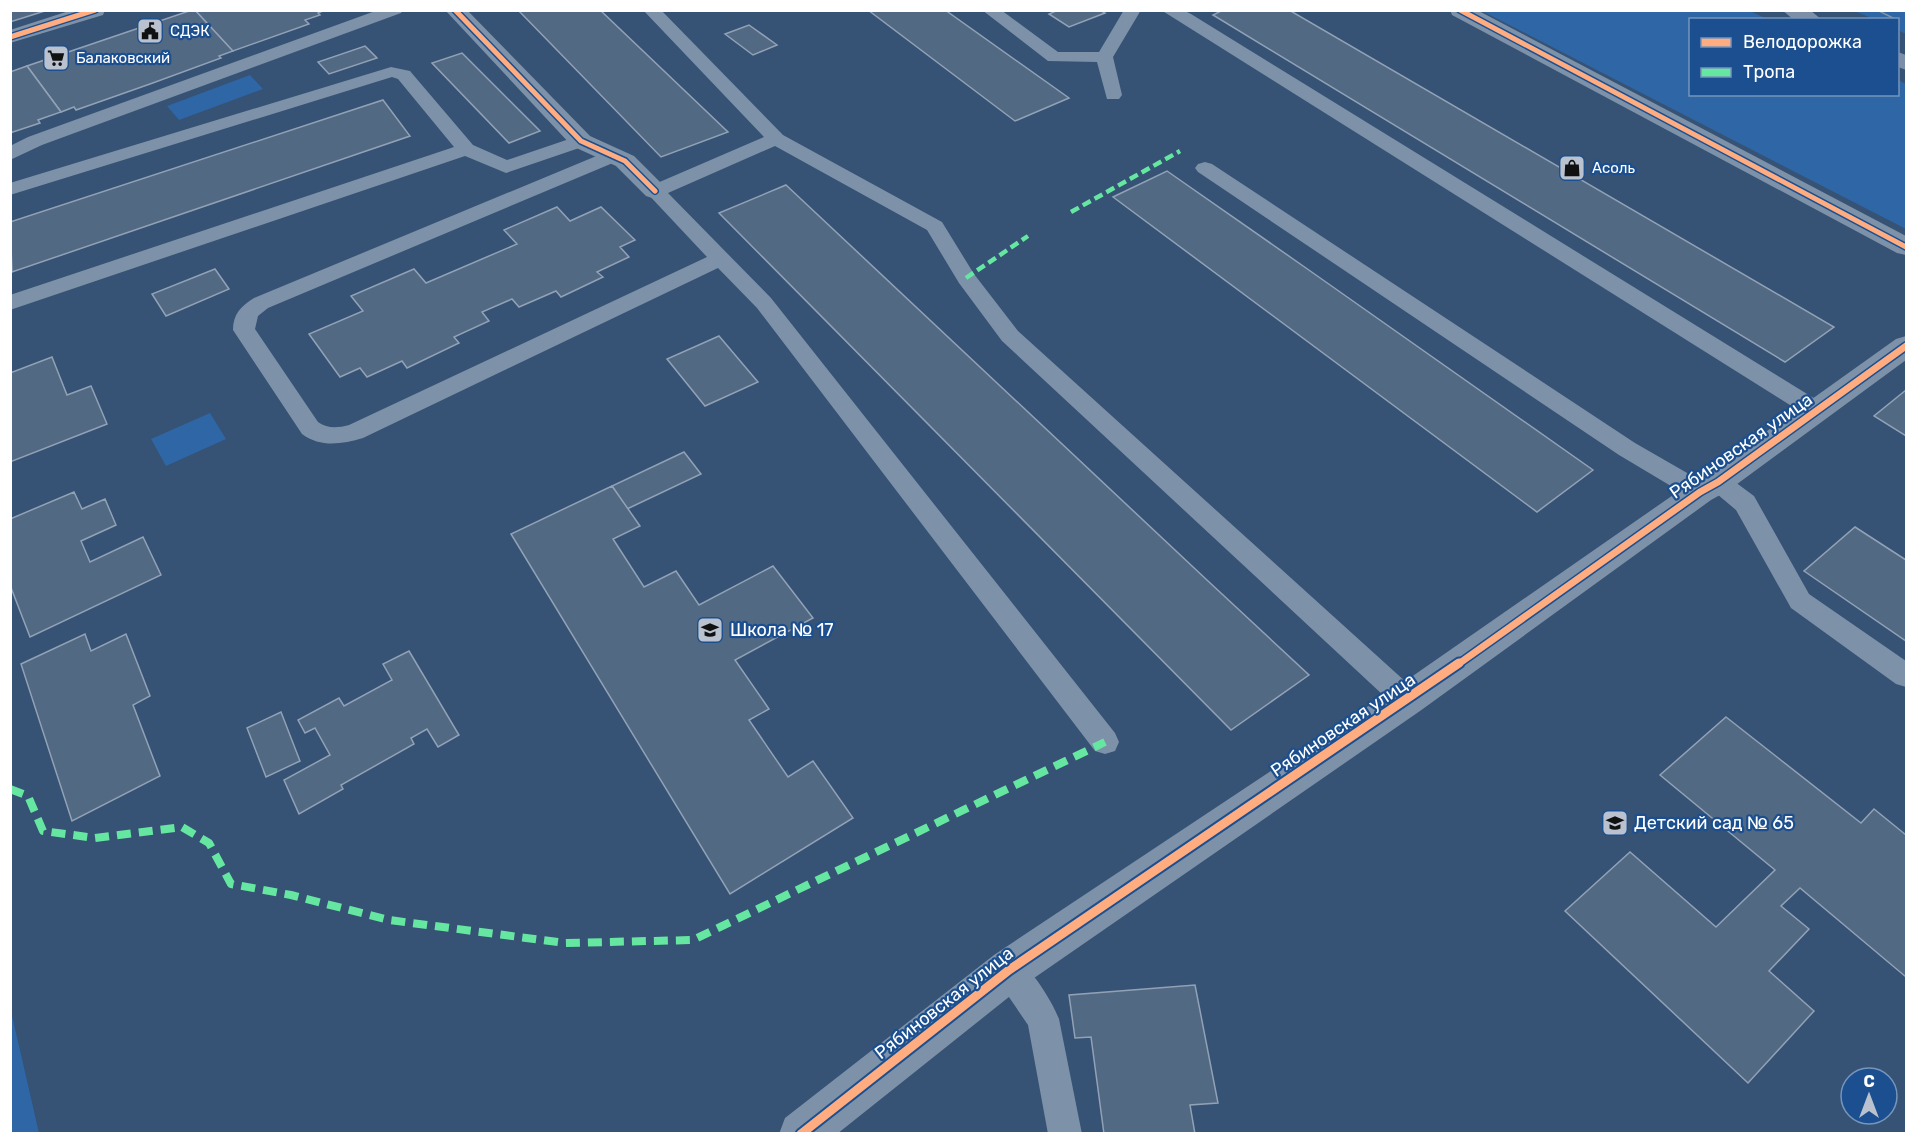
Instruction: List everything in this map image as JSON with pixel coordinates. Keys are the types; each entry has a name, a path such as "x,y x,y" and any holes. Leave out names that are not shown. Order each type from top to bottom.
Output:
{"main road":[{"path":"1792,10 1808,18"}],"street":[{"path":"10,37 95,10"},
{"path":"455,10 581,141 625,161 655,191"},
{"path":"1460,10 1906,247"},
{"name":"Рябиновская улица","path":"801,1134 1009,970 1407,700 1906,346"}],"lane":[{"path":"10,154 35,141 395,10"},
{"path":"651,10 776,140 935,226 966,278 1010,336 1407,700"},
{"path":"990,10 1054,57 1104,57"},
{"path":"1113,95 1104,57 1133,10"},
{"path":"1169,10 1817,411"},
{"path":"10,189 391,72 404,75 466,149 507,167 581,141"},
{"path":"776,140 655,191 764,303 1105,742"},
{"path":"10,303 466,149"},
{"path":"613,156 261,303 248,311 243,320 244,330 310,428 319,436 338,437 355,432 720,259"},
{"path":"1205,168 1627,449 1746,502 1800,601 1906,676"},
{"path":"1009,970 1043,1019 1065,1134"}],"shaded area":[{"path":"1748,10 1765,18 1689,18 1689,96 1899,96 1899,80 1906,84 1906,229 1482,11"},
{"path":"1854,11 1906,11 1906,34 1899,30 1899,18 1872,18"},
{"path":"250,75 263,89 179,120 167,106"},
{"path":"210,413 226,439 166,466 151,439"},
{"path":"11,1011 39,1133 11,1133"}],"building":[{"path":"10,10 48,10 10,22"},
{"path":"195,10 233,51 219,56 221,58 150,84 76,110 74,107 61,112 27,66"},
{"path":"195,10 325,10 318,13 320,15 305,20 309,24 233,51"},
{"path":"518,10 600,10 728,132 661,157"},
{"path":"868,10 945,10 1069,98 1015,121"},
{"path":"1058,10 1100,10 1105,13 1069,27 1049,14"},
{"path":"1223,10 1289,10 1834,327 1785,362 1213,15"},
{"path":"749,25 777,45 753,55 725,34"},
{"path":"365,46 377,58 329,74 318,62"},
{"path":"462,53 540,131 509,143 432,63"},
{"path":"27,66 61,112 38,120 40,123 10,133 10,72"},
{"path":"383,100 410,136 12,272 10,222"},
{"path":"1167,171 1593,470 1537,512 1113,197"},
{"path":"786,185 1309,675 1231,730 719,213"},
{"path":"557,207 570,221 601,207 635,240 620,247 629,257 597,272 603,277 561,297 556,291 519,307 512,299 482,312 489,321 454,337 459,343 407,368 402,361 367,377 360,368 340,377 309,334 363,311 351,296 414,269 426,283 517,244 504,230"},
{"path":"215,269 229,289 166,316 152,294"},
{"path":"719,336 758,382 705,406 667,359"},
{"path":"52,357 67,395 91,386 107,424 10,462 10,373"},
{"path":"1906,390 1906,436 1874,416"},
{"path":"684,452 701,474 627,509 612,486"},
{"path":"612,486 640,526 613,539 644,587 676,571 699,605 773,566 813,618 735,660 769,709 749,720 788,777 813,761 853,818 730,894 511,534"},
{"path":"74,492 82,509 105,499 116,525 81,541 90,562 143,537 161,575 30,637 10,585 10,519"},
{"path":"1855,527 1906,560 1906,641 1804,571"},
{"path":"85,634 91,651 126,634 150,696 133,705 160,776 72,821 21,664"},
{"path":"409,651 459,735 438,747 427,729 411,738 414,744 341,785 343,789 299,814 284,780 330,755 315,728 305,733 298,720 339,698 344,706 392,680 383,664"},
{"path":"281,712 300,761 266,777 247,728"},
{"path":"1726,717 1861,823 1874,809 1906,835 1906,977 1800,888 1781,906 1809,929 1769,971 1814,1011 1748,1083 1565,911 1630,852 1716,927 1775,870 1660,775"},
{"path":"1195,985 1218,1103 1190,1105 1195,1134 1104,1134 1091,1037 1075,1038 1069,995"}],"tram line":[{"path":"1877,10 1893,18"}],"marked path":[{"path":"1071,212 1180,151"},
{"path":"966,278 1028,236"},
{"path":"10,789 28,796 43,831 95,838 182,827 209,843 231,884 291,895 389,920 565,943 693,940 1105,742"}],"cycle path":[{"path":"10,37 95,10"},
{"path":"455,10 581,141 625,161 655,191"},
{"path":"1460,10 1906,247"},
{"path":"801,1134 1009,970 1407,700 1700,492 1718,482 1906,346"}],"place":[{"name":"СДЭК","path":"150,31"},
{"name":"Балаковский","path":"56,58"},
{"name":"Асоль","path":"1572,168"},
{"name":"Школа № 17","path":"710,630"},
{"name":"Детский сад № 65","path":"1615,823"}]}
